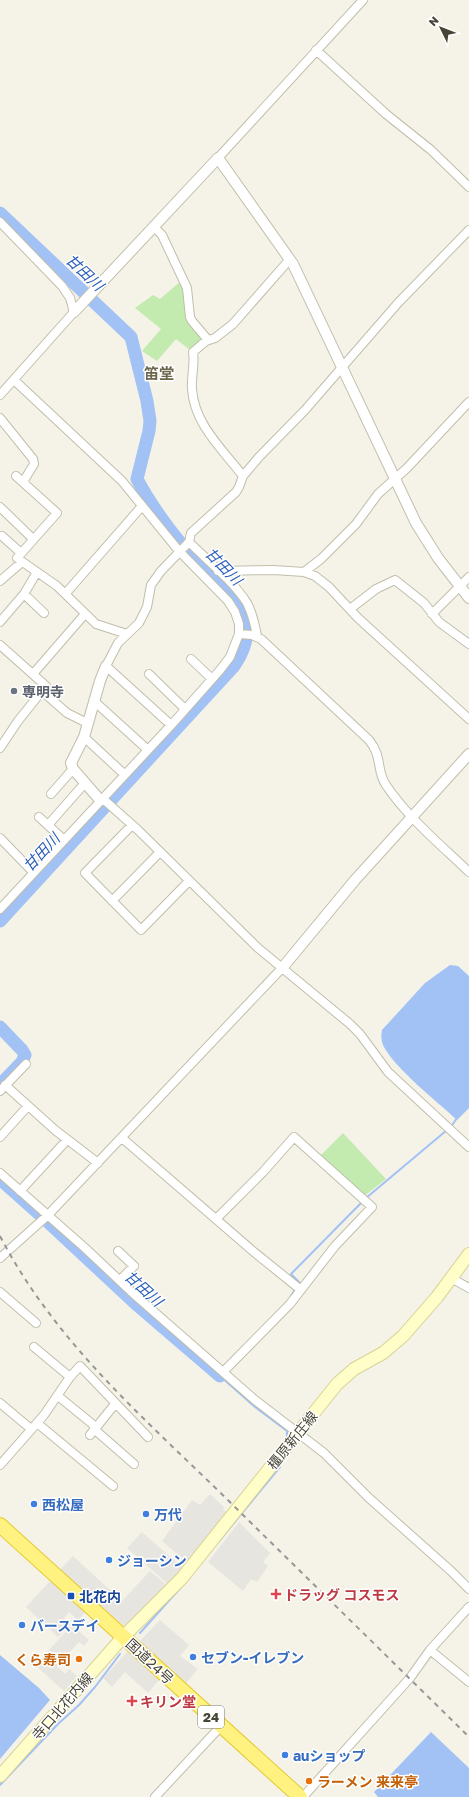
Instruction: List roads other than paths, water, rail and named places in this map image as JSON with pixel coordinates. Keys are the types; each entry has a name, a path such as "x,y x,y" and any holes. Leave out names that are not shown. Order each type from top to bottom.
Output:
{"highway":[{"name":"国道24号","path":"0,1525 301,1797"}],"main road":[{"name":"橿原新庄線","path":"124,1636 182,1578 337,1384 354,1369 393,1346 437,1297 469,1254"},
{"name":"寺口北花内線","path":"0,1776 124,1636"}],"street":[{"path":"0,395 153,226 218,158 363,0"},
{"path":"316,50 392,119 431,150 469,187"},
{"path":"218,158 290,259 395,480 426,540 469,598"},
{"path":"0,222 62,286 70,298 74,312"},
{"path":"153,226 162,235 187,288 190,316 192,321 208,340"},
{"path":"469,230 398,303 243,476 240,487 191,533 184,547 161,571 151,585 147,607 139,623 118,643 106,666 87,723 84,737 72,763 73,769 85,783 132,825 258,948 283,967 350,1024 360,1034 388,1072 469,1147"},
{"path":"243,476 206,430 197,414 192,389 193,352 208,340 215,338 233,324 290,259"},
{"path":"0,909 212,679 230,658 241,634 235,612 228,601 184,547 142,506 109,468 14,380"},
{"path":"304,572 321,559 346,534 378,494 395,480 469,402"},
{"path":"0,418 33,459 34,464 19,479 57,512 17,558 66,593 85,614 100,626 127,634"},
{"path":"66,593 142,506"},
{"path":"0,507 33,539"},
{"path":"2,536 21,553"},
{"path":"184,547 218,571 247,603 254,621 254,636"},
{"path":"0,581 22,562"},
{"path":"218,571 273,570 304,572 315,576 469,719"},
{"path":"0,622 24,594 37,572"},
{"path":"432,614 469,577"},
{"path":"350,609 376,589 395,580 424,603 444,626 469,644"},
{"path":"24,594 44,613"},
{"path":"33,674 85,614"},
{"path":"241,634 254,636 371,744 377,753 383,779 412,816 469,872"},
{"path":"0,645 46,686 18,721 0,748"},
{"path":"191,659 212,679"},
{"path":"106,666 171,725"},
{"path":"149,674 185,709"},
{"path":"42,691 67,713 87,723"},
{"path":"94,701 148,750"},
{"path":"84,737 124,774"},
{"path":"0,1258 48,1215 283,967 355,880 469,754"},
{"path":"51,794 73,769"},
{"path":"48,825 85,783"},
{"path":"39,817 64,839"},
{"path":"132,825 85,873 141,930 189,881"},
{"path":"0,838 33,872"},
{"path":"112,901 160,852"},
{"path":"26,1064 3,1088 28,1106 67,1140 98,1163"},
{"path":"0,1137 28,1106"},
{"path":"216,1219 263,1172 294,1136 372,1207 298,1287 290,1304 223,1372"},
{"path":"122,1138 254,1252 298,1287"},
{"path":"20,1191 67,1140"},
{"path":"0,1173 223,1372 298,1434 324,1453 374,1503 451,1570 469,1589"},
{"path":"118,1251 134,1266 120,1280"},
{"path":"451,1278 469,1288"},
{"path":"0,1292 36,1323"},
{"path":"34,1347 70,1377"},
{"path":"0,1465 34,1426 58,1396 70,1377 80,1366 148,1437"},
{"path":"58,1396 93,1430 134,1464"},
{"path":"0,1403 34,1426 113,1486"},
{"path":"93,1430 115,1404"},
{"path":"301,1797 410,1678 430,1650 469,1607"},
{"path":"430,1650 469,1682"},
{"path":"155,1797 221,1726"}],"water":[{"path":"450,965 458,966 469,976 469,1108 457,1120 406,1074 389,1054 383,1045 381,1037 382,1030 425,983"},
{"path":"0,1655 39,1688 50,1700 0,1759"},
{"path":"431,1732 469,1768 469,1797 378,1797 374,1792"}],"waterway":[{"name":"甘田川","path":"0,213 131,337 147,401 150,421 149,431 137,479 153,506 175,536 188,551 227,589 237,602 244,615 247,630 244,647 234,666 0,921"},
{"name":"甘田川","path":"0,1027 25,1055 22,1062 0,1085"},
{"path":"450,1128 457,1118"},
{"path":"366,1198 447,1130"},
{"name":"甘田川","path":"0,1179 39,1214"},
{"path":"299,1285 300,1283 291,1274 363,1201"},
{"name":"甘田川","path":"48,1222 136,1304 220,1376"},
{"path":"291,1296 296,1288"},
{"path":"220,1376 255,1407 287,1431 287,1438"},
{"path":"219,1541 280,1467"},
{"path":"140,1633 182,1586"},
{"path":"0,1785 58,1724 79,1705 120,1654"}],"railway":[{"path":"0,1236 23,1276 49,1313 77,1348 108,1382 469,1737"}],"place":[{"name":"専明寺","path":"14,691"},
{"name":"西松屋","path":"34,1504"},
{"name":"万代","path":"146,1514"},
{"name":"ジョーシン","path":"109,1560"},
{"name":"ドラッグ コスモス","path":"276,1594"},
{"name":"北花内","path":"71,1596"},
{"name":"バースデイ","path":"22,1625"},
{"name":"セブン-イレブン","path":"193,1657"},
{"name":"くら寿司","path":"79,1659"},
{"name":"キリン堂","path":"132,1701"},
{"name":"auショップ","path":"285,1755"},
{"name":"ラーメン 来来亭","path":"309,1781"}],"district":[{"name":"笛堂","path":"159,373"}]}
